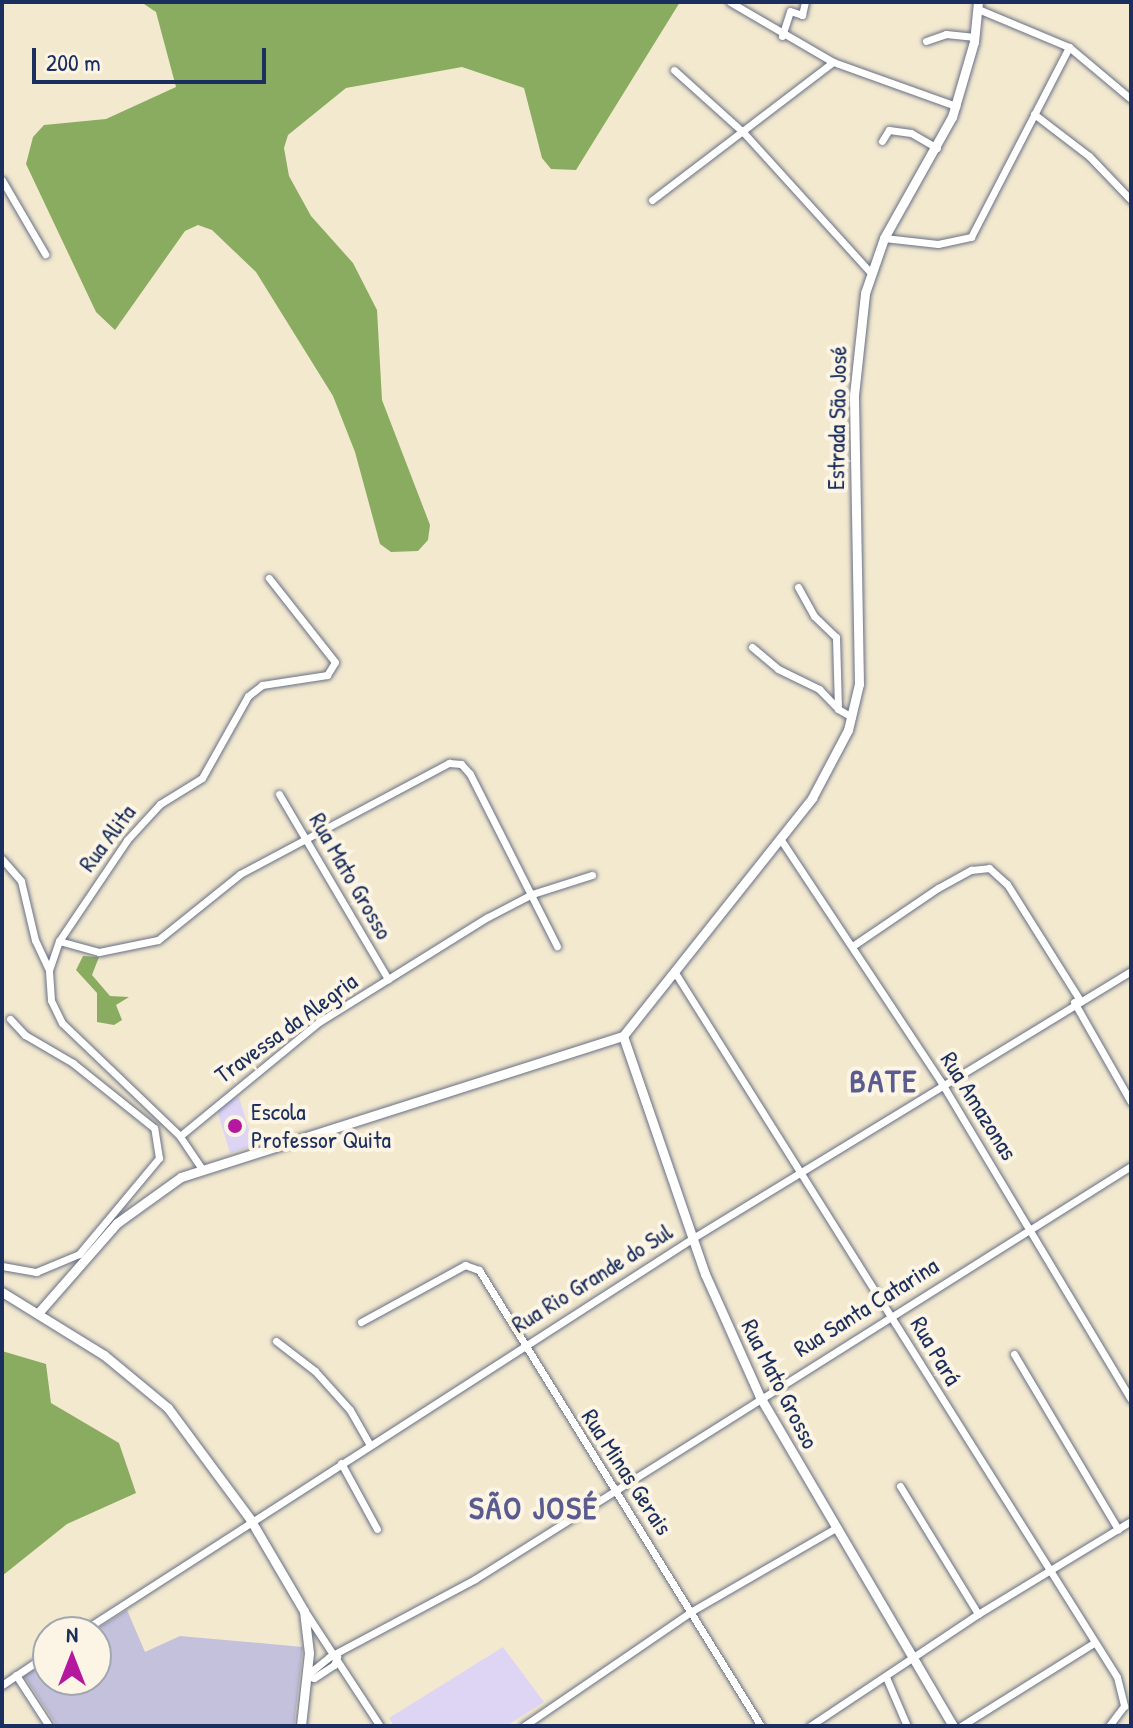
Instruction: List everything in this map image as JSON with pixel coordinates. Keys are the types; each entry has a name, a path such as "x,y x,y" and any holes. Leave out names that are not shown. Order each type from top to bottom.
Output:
{"street":[{"path":"730,2 782,36 833,62 956,106"},
{"path":"782,36 790,11 802,15 805,2"},
{"path":"978,5 1069,47 1131,99"},
{"name":"Estrada São José","path":"623,1036 781,840 825,776 852,717 859,684 860,621 854,395 871,273 884,238 937,148 956,106 975,37 978,5"},
{"path":"926,41 946,34 975,37"},
{"path":"884,238 938,244 971,237 1069,47"},
{"path":"652,200 744,133 833,62"},
{"path":"674,70 744,133 871,273"},
{"path":"1034,114 1089,156 1131,200"},
{"path":"882,141 889,130 911,133 937,148"},
{"path":"2,180 45,254"},
{"name":"Rua Alita","path":"202,1169 180,1136 62,1023 51,1000 49,970 59,941 143,821 202,778 248,696 262,685 327,675 335,662 269,578"},
{"path":"798,587 814,616 836,637 838,709"},
{"path":"752,647 778,669 819,689 838,709 852,717"},
{"path":"59,941 99,952 144,946 240,874 305,836 438,767 465,766 557,946"},
{"name":"Rua Mato Grosso","path":"279,794 388,979"},
{"name":"Rua Amazonas","path":"781,840 854,945 941,1082 1131,1400"},
{"path":"2,859 21,881 35,940 49,970"},
{"path":"854,945 965,873 995,871 1076,1001 1131,1102"},
{"name":"Travessa da Alegria","path":"180,1136 319,1022 532,894 592,875"},
{"name":"Rua Pará","path":"674,971 804,1172 1048,1572 1122,1686 1122,1716 1109,1726"},
{"name":"Rua Rio Grande do Sul","path":"105,1616 250,1519 693,1238 804,1172 941,1082 1131,971"},
{"path":"2,1266 36,1272 79,1254 159,1158 154,1128 73,1063 25,1035 10,1019"},
{"path":"39,1312 117,1223 166,1187 202,1169 623,1036"},
{"name":"Rua Mato Grosso","path":"623,1036 693,1238 760,1397 834,1529 953,1726"},
{"name":"Rua Santa Catarina","path":"306,1676 613,1492 890,1314 1131,1166"},
{"name":"Rua Minas Gerais","path":"361,1322 465,1265 479,1270 613,1492 692,1611 761,1726"},
{"path":"2,1292 39,1312 168,1408 250,1519 304,1611 380,1726"},
{"path":"276,1341 315,1371 350,1410 370,1445"},
{"path":"1014,1354 1118,1529"},
{"path":"341,1463 377,1529"},
{"path":"900,1486 978,1614"},
{"path":"810,1726 978,1614 1131,1521"},
{"path":"524,1726 692,1611 834,1529"},
{"path":"301,1726 306,1676 304,1611"},
{"path":"961,1726 1094,1643"},
{"path":"2,1685 32,1664"},
{"path":"16,1675 49,1726"},
{"path":"886,1677 907,1726"}],"shaded area":[{"name":"Escola Professor Quita","path":"239,1097 254,1146 230,1153 215,1104"},
{"path":"127,1610 145,1652 180,1636 303,1647 294,1726 57,1726 37,1696 112,1696 112,1619"},
{"path":"503,1647 544,1702 506,1726 394,1726 389,1718"},
{"path":"32,1671 32,1688 24,1676"}],"green space":[{"path":"141,2 680,2 576,170 551,169 542,158 524,88 462,67 346,88 288,135 284,148 289,176 311,216 353,263 377,310 382,400 430,525 428,540 418,551 391,552 380,544 355,452 333,396 256,272 212,230 198,225 185,231 115,330 96,312 26,164 33,137 44,125 106,119 176,87 156,12"},
{"path":"83,956 99,957 92,975 110,996 129,997 116,1005 122,1020 114,1025 97,1022 97,993 76,970"},
{"path":"2,1351 46,1364 51,1403 119,1443 136,1493 67,1524 2,1576"}],"place":[{"name":"Escola Professor Quita","path":"235,1126"}],"district":[{"name":"BATE","path":"884,1081"},
{"name":"SÃO JOSÉ","path":"534,1508"}]}
